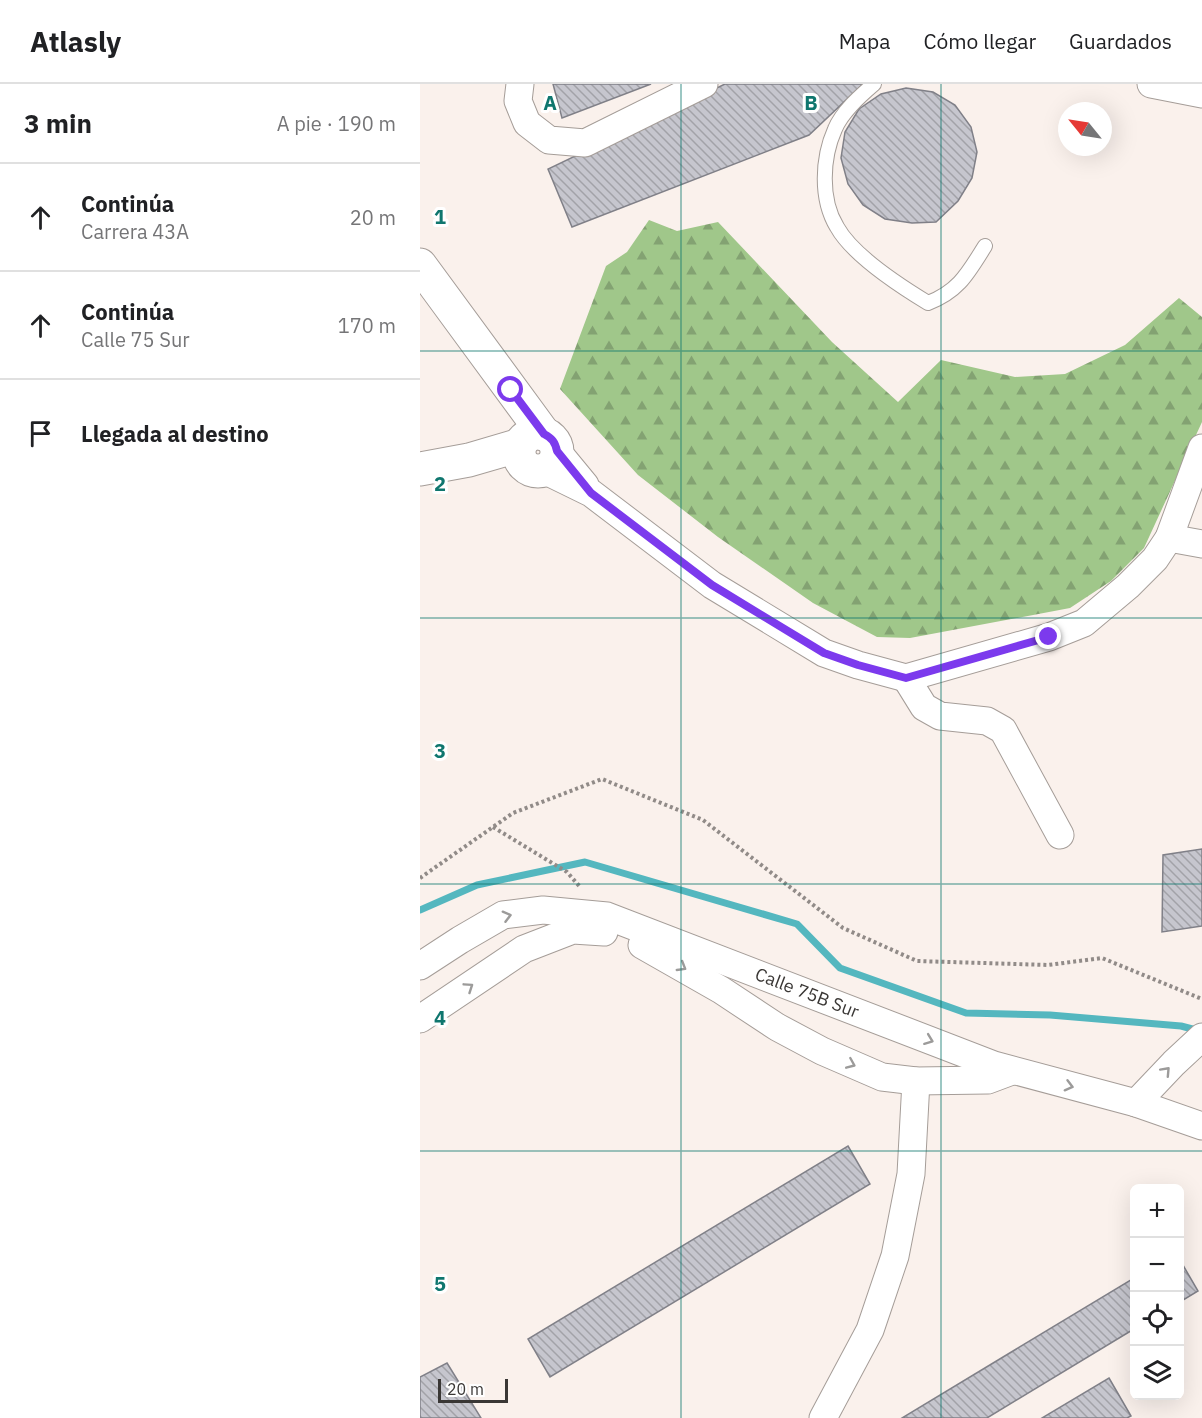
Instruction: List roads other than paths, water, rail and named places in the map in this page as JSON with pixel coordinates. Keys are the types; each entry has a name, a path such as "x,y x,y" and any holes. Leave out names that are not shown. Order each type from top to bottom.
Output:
{"street":[{"path":"520,84 518,101 527,123 549,140 585,143 704,84"},
{"path":"1151,84 1202,94"},
{"path":"420,265 513,396 536,450 712,585 824,653 906,678 1049,637 1084,623 1128,586 1155,559 1169,538 1202,448"},
{"path":"476,458 497,439 506,426 513,396"},
{"path":"420,469 476,458 536,450"},
{"path":"1169,538 1202,544"},
{"path":"906,678 924,707 940,716 987,721 1003,730 1060,835"},
{"name":"Calle 75B Sur","path":"420,966 503,915 543,910 607,916 983,1061 1012,1071 1136,1103 1202,1126"},
{"path":"420,1019 524,949 573,930 618,933 664,956 777,1027 822,1051 882,1077 916,1081 988,1080 1012,1071"},
{"path":"1136,1103 1200,1039"},
{"path":"823,1418 870,1330 894,1256 911,1174 916,1081"}],"lane":[{"path":"874,84 859,96 835,127 827,154 827,205 837,228 875,266 928,303 945,297 964,280 985,246"}],"waterway":[{"path":"420,910 477,885 585,862 797,924 840,968 966,1013 1050,1015 1181,1026 1200,1031"}]}
